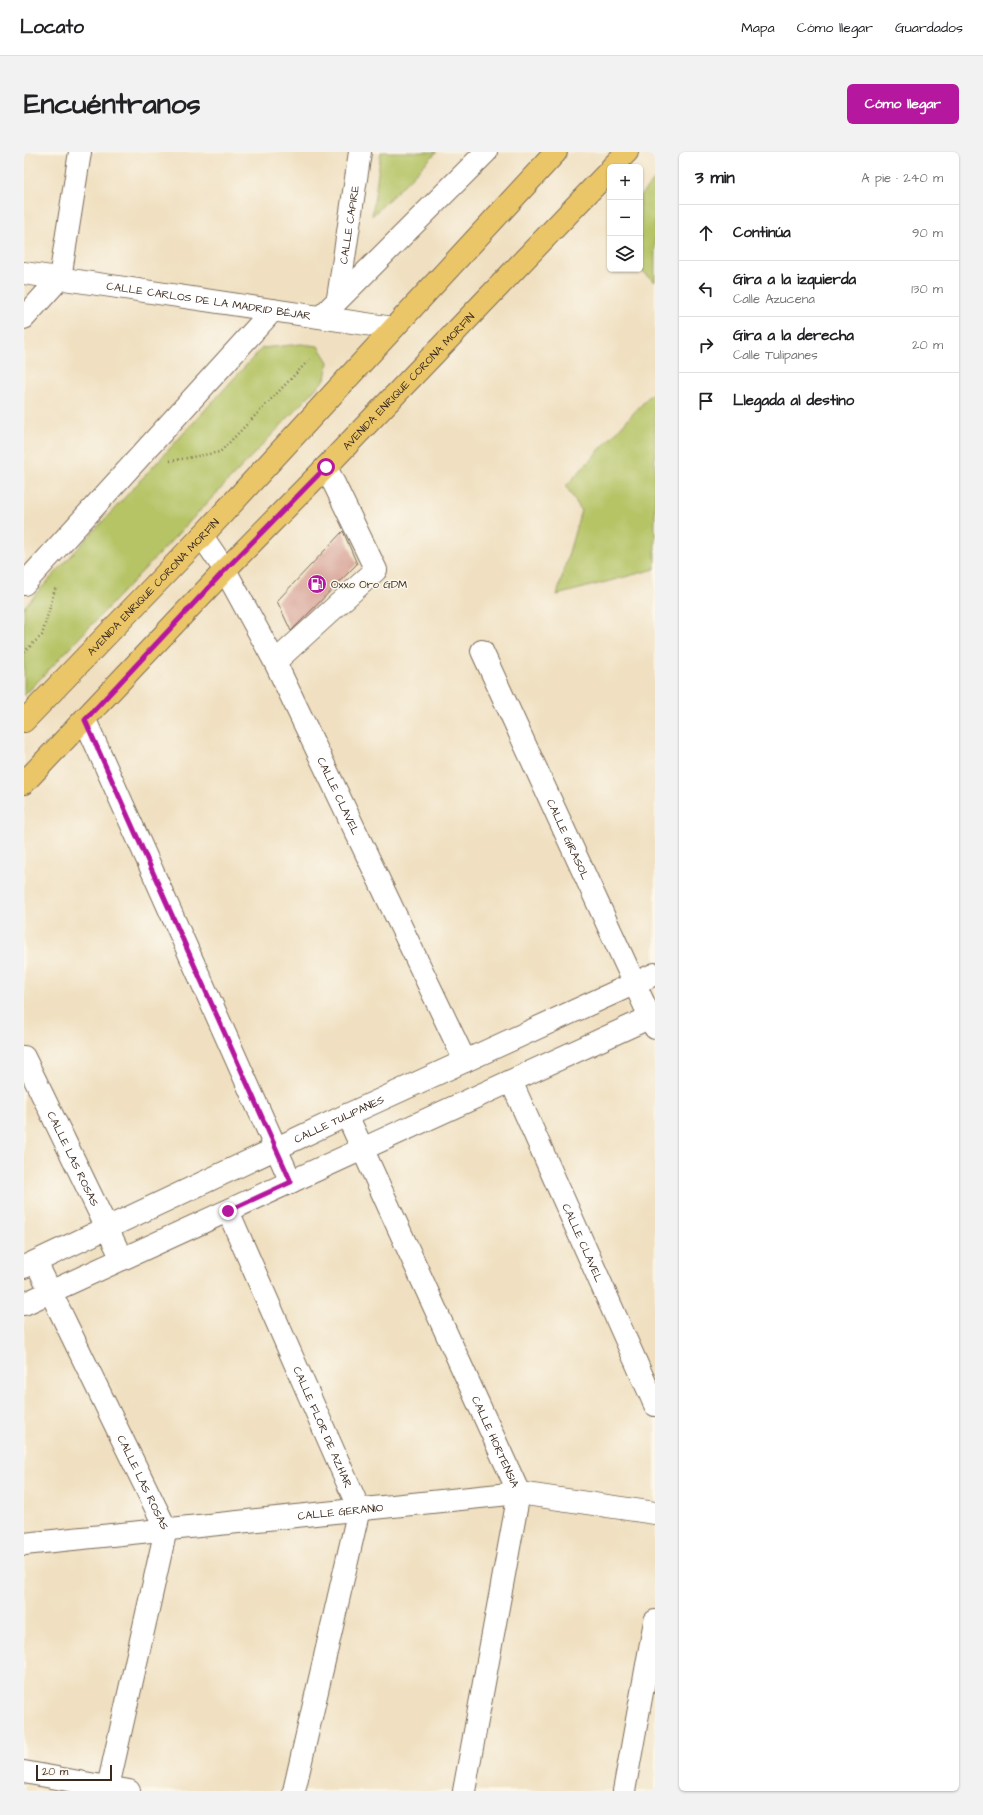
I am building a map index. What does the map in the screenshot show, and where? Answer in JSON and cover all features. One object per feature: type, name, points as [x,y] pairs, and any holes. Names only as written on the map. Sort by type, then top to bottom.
[{"type":"main road","name":"AVENIDA ENRIQUE CORONA MORFÍN","points":[[24,721],[202,536],[556,152]]},
{"type":"main road","points":[[615,164],[627,152]]},
{"type":"main road","name":"AVENIDA ENRIQUE CORONA MORFÍN","points":[[24,783],[225,570],[326,467],[607,173]]},
{"type":"street","points":[[24,318],[60,278],[80,152]]},
{"type":"street","name":"CALLE CAPIRE","points":[[338,298],[360,152]]},
{"type":"street","points":[[321,317],[338,298],[486,152]]},
{"type":"street","name":"CALLE CARLOS DE LA MADRID BÉJAR","points":[[24,273],[393,328]]},
{"type":"street","points":[[24,584],[274,310]]},
{"type":"street","points":[[275,662],[376,570],[326,467]]},
{"type":"street","name":"CALLE CLAVEL","points":[[202,536],[225,570],[275,662],[465,1061]]},
{"type":"street","name":"CALLE GIRASOL","points":[[482,651],[634,984],[653,1020]]},
{"type":"street","points":[[85,720],[291,1182]]},
{"type":"street","name":"CALLE TULIPANES","points":[[30,1265],[347,1115],[655,974]]},
{"type":"street","points":[[24,1304],[511,1081],[653,1020]]},
{"type":"street","name":"CALLE LAS ROSAS","points":[[24,1057],[106,1229],[122,1259]]},
{"type":"street","name":"CALLE CLAVEL","points":[[511,1081],[655,1405]]},
{"type":"street","name":"CALLE HORTENSIA","points":[[347,1115],[519,1492],[464,1791]]},
{"type":"street","name":"CALLE FLOR DE AZHAR","points":[[228,1211],[359,1509]]},
{"type":"street","name":"CALLE LAS ROSAS","points":[[30,1265],[50,1292],[166,1529],[118,1789]]},
{"type":"street","name":"CALLE GERANIO","points":[[24,1544],[519,1492],[655,1513]]},
{"type":"street","points":[[294,1791],[359,1509]]},
{"type":"street","points":[[624,1791],[655,1622]]},
{"type":"street","points":[[24,1772],[118,1789]]},
{"type":"path","points":[[166,466],[171,460],[220,452],[310,359]]},
{"type":"path","points":[[24,652],[42,635],[57,584]]},
{"type":"green space","points":[[381,152],[437,152],[372,216]]},
{"type":"green space","points":[[655,179],[655,282],[643,272],[643,193]]},
{"type":"green space","points":[[301,344],[318,346],[328,362],[325,379],[24,696],[24,607],[262,348]]},
{"type":"green space","points":[[655,390],[655,569],[557,595],[581,510],[566,486]]},
{"type":"building","points":[[343,531],[357,564],[291,631],[277,601]]},
{"type":"place","name":"Oxxo Oro GDM","points":[[317,584]]},
{"type":"route","points":[[228,1211],[291,1182],[85,720],[225,570],[326,467]]}]
